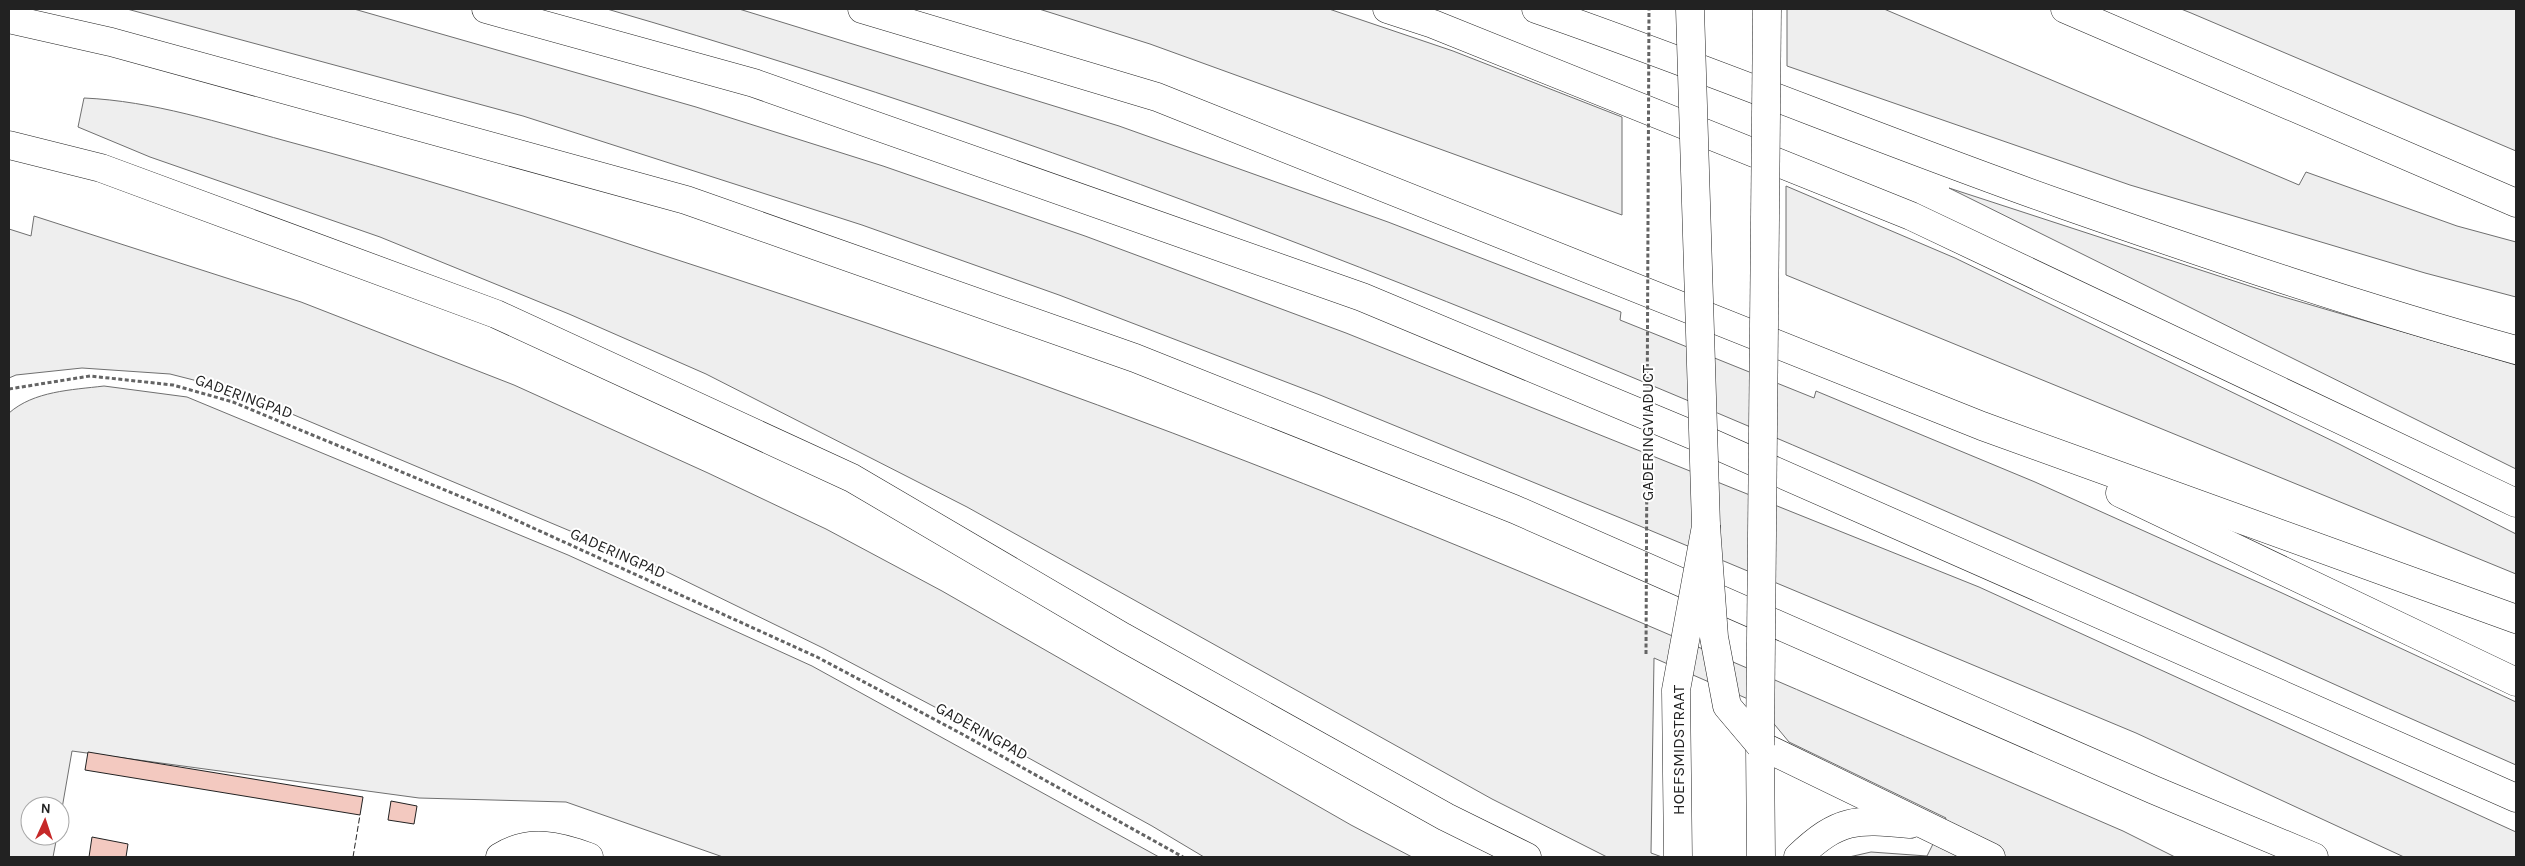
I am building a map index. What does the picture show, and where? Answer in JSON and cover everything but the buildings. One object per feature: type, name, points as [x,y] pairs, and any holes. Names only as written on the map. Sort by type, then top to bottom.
[{"type":"main road","points":[[486,9],[754,83],[1362,297],[1707,441],[2516,798]]},
{"type":"main road","points":[[862,9],[1156,97],[1982,426],[2516,619]]},
{"type":"main road","points":[[1387,9],[1433,24],[1911,216],[2516,502]]},
{"type":"main road","points":[[1536,9],[1614,36],[2063,205],[2409,320],[2516,350]]},
{"type":"main road","points":[[1690,9],[1706,526],[1714,637],[1727,706],[1760,745],[1991,857]]},
{"type":"main road","points":[[1761,857],[1760,745],[1767,9]]},
{"type":"main road","points":[[2065,9],[2516,204]]},
{"type":"main road","points":[[9,19],[121,44],[686,200],[1126,355],[1514,509],[2154,790],[2314,857]]},
{"type":"main road","points":[[9,145],[101,168],[496,314],[852,478],[1132,642],[1446,817],[1527,857]]},
{"type":"main road","points":[[1982,426],[2516,682]]},
{"type":"main road","name":"HOEFSMIDSTRAAT","points":[[1678,857],[1676,690],[1706,526]]},
{"type":"main road","points":[[2154,790],[2269,857]]},
{"type":"main road","points":[[1798,857],[1818,838],[1842,824],[1866,820],[1929,826]]},
{"type":"main road","points":[[500,857],[512,849],[532,845],[557,846],[589,857]]},
{"type":"path","name":"GADERINGVIADUCT","points":[[1646,658],[1649,9]]},
{"type":"path","name":"GADERINGPAD","points":[[9,389],[90,376],[173,385],[233,402],[498,512],[817,657],[1183,857]]},
{"type":"shaded area","points":[[127,9],[354,9],[696,107],[883,166],[1085,236],[1346,333],[1979,587],[2516,832],[2516,857],[2404,857],[2136,733],[1623,519],[1320,395],[1059,295],[862,225],[523,116]]},
{"type":"shaded area","points":[[607,9],[739,9],[1119,126],[1388,222],[1621,312],[1620,320],[1814,398],[1816,391],[2035,482],[2282,593],[2516,702],[2516,765],[2071,566],[1835,463],[1490,319],[1316,250],[1140,184],[964,122],[786,63]]},
{"type":"shaded area","points":[[1039,9],[1329,9],[1453,51],[1622,117],[1622,215],[1150,44]]},
{"type":"shaded area","points":[[1787,9],[1884,9],[2299,185],[2306,172],[2457,226],[2516,242],[2516,297],[2425,273],[2130,185],[1787,66]]},
{"type":"shaded area","points":[[2181,9],[2516,9],[2516,151],[2191,13]]},
{"type":"shaded area","points":[[84,98],[135,103],[211,120],[420,179],[553,219],[870,324],[1022,377],[1248,462],[1468,550],[1687,642],[2123,831],[2175,857],[1849,857],[1871,852],[1927,856],[1946,818],[1789,742],[1770,719],[1764,706],[1654,658],[1651,853],[1662,857],[1607,857],[1492,799],[967,507],[706,374],[569,314],[380,237],[150,157],[78,127]]},
{"type":"shaded area","points":[[1786,186],[1955,258],[2339,444],[2516,534],[2516,574],[1786,275]]},
{"type":"shaded area","points":[[1949,188],[2277,295],[2516,365],[2516,469]]},
{"type":"shaded area","points":[[34,216],[301,302],[514,385],[708,473],[826,529],[942,591],[1351,825],[1412,857],[1204,857],[1152,826],[967,724],[823,648],[663,570],[237,391],[170,374],[82,368],[16,375],[9,378],[9,229],[31,236]]},
{"type":"shaded area","points":[[104,386],[187,397],[568,555],[812,666],[1159,857],[723,857],[566,802],[419,798],[72,751],[64,796],[20,796],[20,846],[55,846],[53,857],[9,857],[9,413],[30,400],[66,390]]},
{"type":"fence","points":[[353,857],[360,815]]}]
